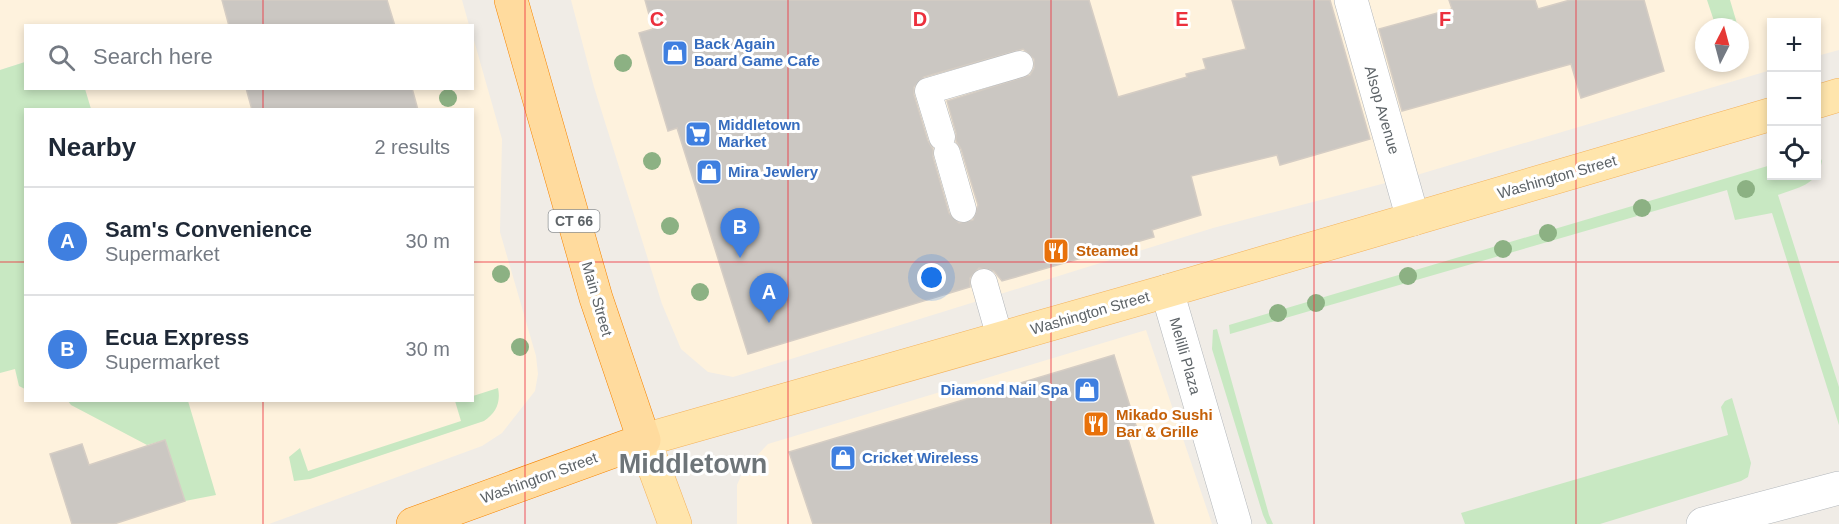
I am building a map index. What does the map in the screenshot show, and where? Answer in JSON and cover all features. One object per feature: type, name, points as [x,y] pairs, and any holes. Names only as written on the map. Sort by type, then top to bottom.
[{"type":"highway","name":"Main Street","points":[[511,0],[596,298],[644,440]]},
{"type":"highway","name":"Washington Street","points":[[413,524],[644,440]]},
{"type":"main road","points":[[1821,100],[1839,95]]},
{"type":"main road","name":"Washington Street","points":[[644,440],[1167,291],[1767,115]]},
{"type":"main road","name":"Main Street","points":[[644,440],[675,524]]},
{"type":"street","name":"Alsop Avenue","points":[[1351,0],[1413,219]]},
{"type":"street","name":"Melilli Plaza","points":[[1167,291],[1235,524]]},
{"type":"street","points":[[1703,524],[1839,488]]},
{"type":"lane","points":[[963,208],[928,91],[1020,64]]},
{"type":"lane","points":[[984,282],[1000,338]]},
{"type":"shaded area","points":[[0,0],[462,0],[469,24],[24,24],[24,62],[0,70]]},
{"type":"shaded area","points":[[571,0],[1839,0],[1839,50],[1821,55],[1821,18],[1767,18],[1767,71],[1420,174],[1213,228],[733,377],[708,372],[681,349],[662,304],[594,87]]},
{"type":"shaded area","points":[[474,41],[502,139],[500,232],[536,356],[538,374],[535,391],[502,433],[482,446],[269,524],[0,524],[0,197],[24,189],[24,402],[474,402],[474,108],[91,108],[85,90],[474,90]]},
{"type":"shaded area","points":[[1146,330],[1212,524],[737,524],[737,485],[744,469],[768,444]]},
{"type":"green space","points":[[1707,0],[1730,0],[1735,18],[1713,18]]},
{"type":"green space","points":[[24,62],[24,90],[85,90],[91,108],[24,108],[24,388],[19,386],[15,369],[0,373],[0,70]]},
{"type":"green space","points":[[1767,166],[1767,180],[1811,180],[1778,195],[1839,387],[1839,425],[1772,213],[1735,220],[1727,190],[1230,334],[1229,325]]},
{"type":"green space","points":[[1217,329],[1273,524],[1267,524],[1263,515],[1212,349],[1213,330]]},
{"type":"green space","points":[[498,388],[497,407],[484,421],[310,479],[294,481],[289,457],[300,448],[308,471],[461,421],[455,402],[474,402],[474,396]]},
{"type":"green space","points":[[1732,398],[1751,463],[1748,477],[1741,481],[1600,524],[1465,524],[1461,513],[1728,435],[1721,407],[1725,401]]},
{"type":"green space","points":[[69,402],[188,402],[216,495],[185,501],[165,440],[147,445]]},
{"type":"building","points":[[222,0],[387,0],[394,24],[228,24]]},
{"type":"building","points":[[645,0],[1089,0],[1118,97],[1187,77],[1186,74],[1206,69],[1203,59],[1246,49],[1232,0],[1330,0],[1370,139],[1280,165],[1277,155],[1191,176],[1201,215],[1152,230],[1154,237],[1002,281],[994,271],[979,268],[970,278],[970,287],[748,354],[677,128],[668,131],[639,33],[653,29]],"holes":[[[1023,49],[1034,59],[1034,68],[1030,75],[947,101],[956,141],[961,149],[978,205],[973,220],[959,223],[949,213],[933,157],[933,149],[928,141],[914,95],[914,87],[924,77]]]},
{"type":"building","points":[[1449,0],[1535,0],[1538,9],[1570,0],[1644,0],[1664,71],[1581,98],[1571,64],[1402,111],[1379,29],[1452,9]]},
{"type":"building","points":[[247,90],[413,90],[417,108],[251,108]]},
{"type":"building","points":[[1114,355],[1139,435],[1128,439],[1154,524],[813,524],[789,452]]},
{"type":"building","points":[[165,440],[185,501],[114,524],[72,524],[50,454],[82,444],[89,465]]},
{"type":"place","name":"Back Again Board Game Cafe","points":[[675,53]]},
{"type":"place","name":"Middletown Market","points":[[698,134]]},
{"type":"place","name":"Mira Jewlery","points":[[709,172]]},
{"type":"place","name":"Steamed","points":[[1056,251]]},
{"type":"place","name":"Ecua Express","points":[[740,258]]},
{"type":"place","name":"Sam's Convenience","points":[[769,323]]},
{"type":"place","name":"Diamond Nail Spa","points":[[1087,390]]},
{"type":"place","name":"Mikado Sushi Bar & Grille","points":[[1096,424]]},
{"type":"place","name":"Cricket Wireless","points":[[843,458]]},
{"type":"district","name":"Middletown","points":[[693,464]]}]
